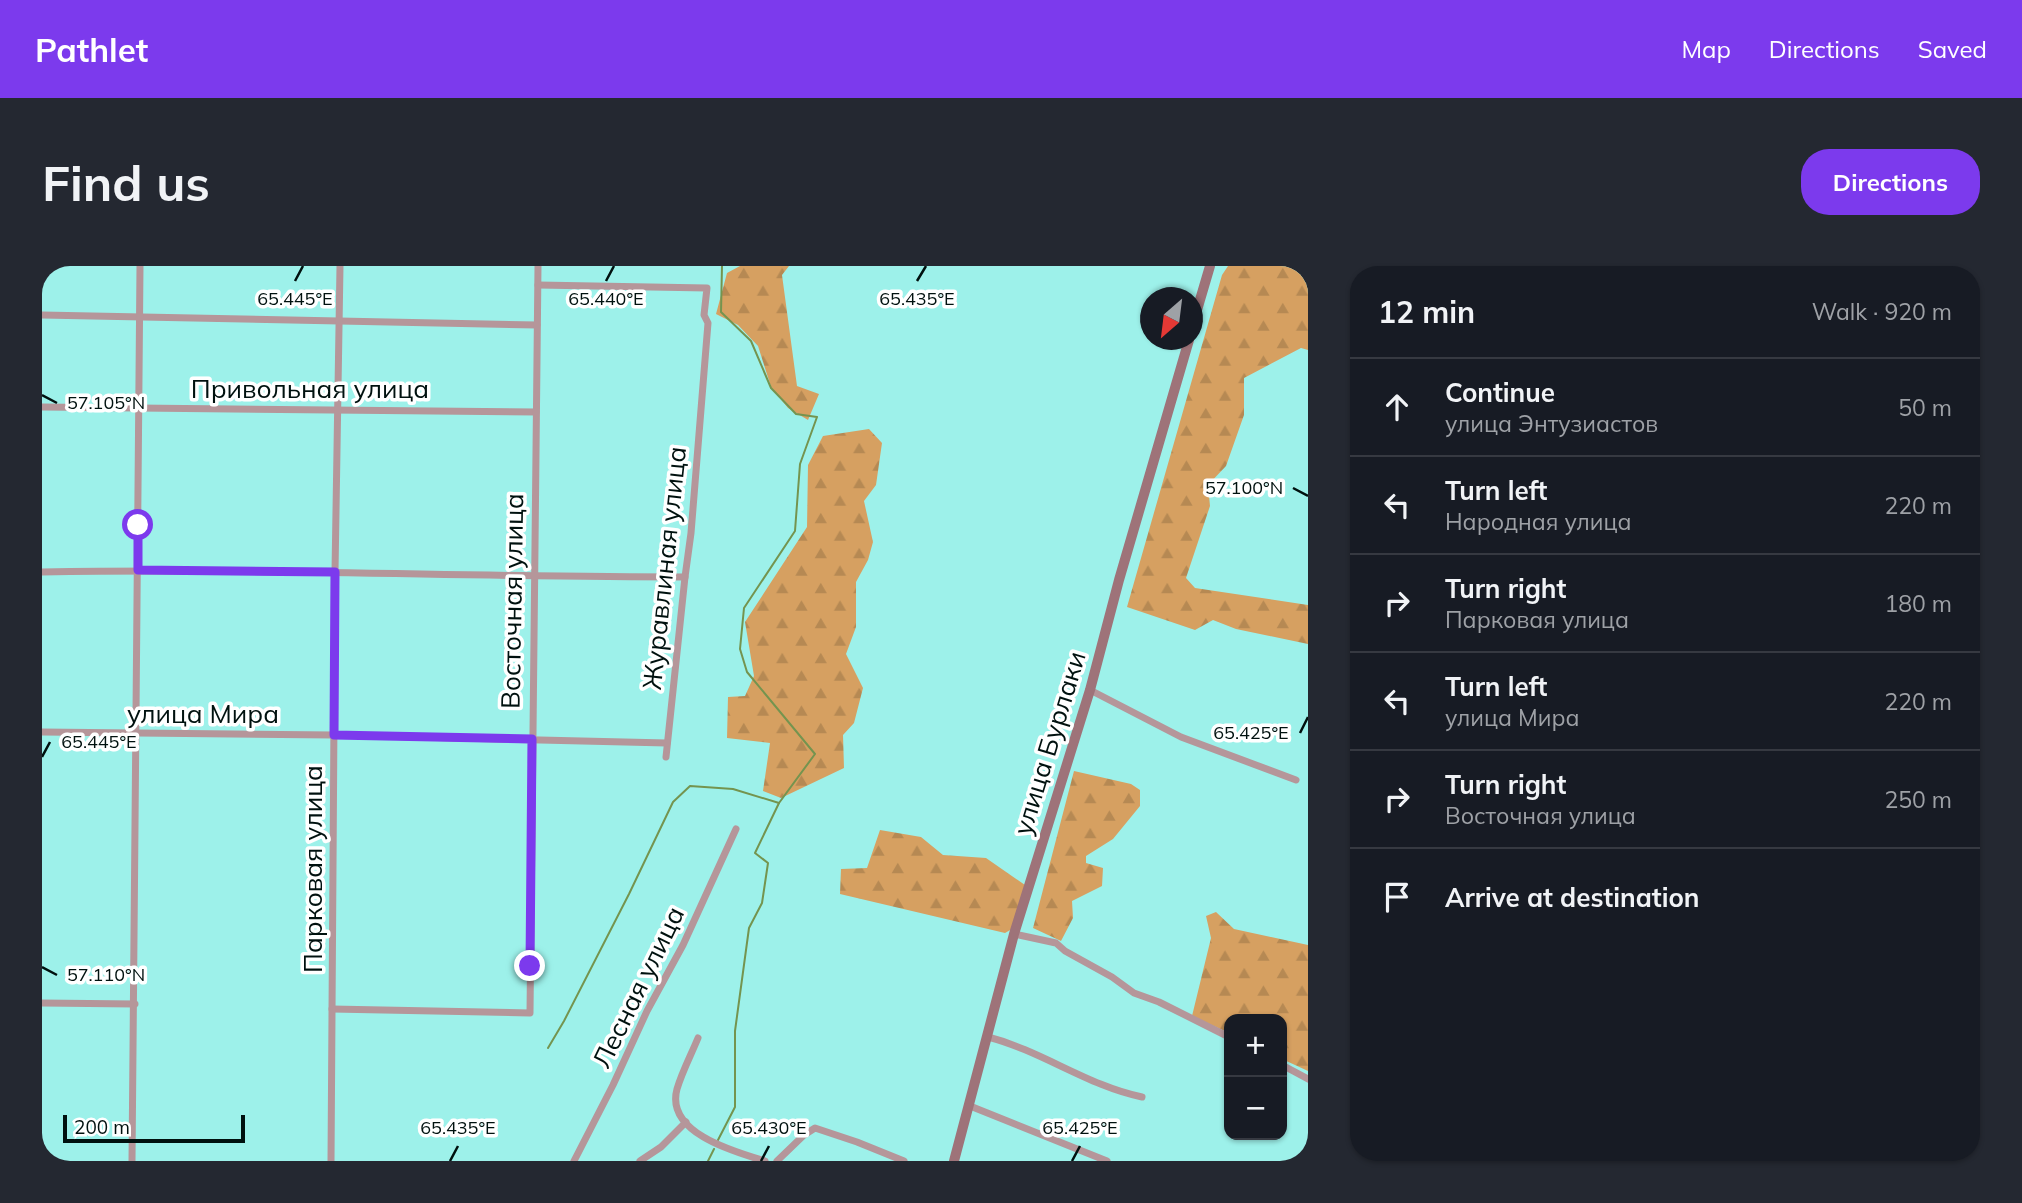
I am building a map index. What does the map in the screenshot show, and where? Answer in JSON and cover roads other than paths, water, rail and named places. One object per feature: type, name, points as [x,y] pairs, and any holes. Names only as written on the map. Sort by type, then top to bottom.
[{"type":"street","points":[[132,1161],[140,266]]},
{"type":"street","name":"Парковая улица","points":[[331,1161],[340,266]]},
{"type":"street","name":"Восточная улица","points":[[332,1009],[530,1013],[538,266]]},
{"type":"street","points":[[1203,290],[1210,266]]},
{"type":"street","name":"Журавлиная улица","points":[[538,285],[707,288],[704,315],[708,323],[691,533],[666,757]]},
{"type":"street","points":[[42,315],[537,325]]},
{"type":"street","name":"улица Бурлаки","points":[[954,1161],[1014,934],[1090,690],[1186,350]]},
{"type":"street","name":"Привольная улица","points":[[42,407],[536,412]]},
{"type":"street","points":[[42,572],[138,570],[534,577],[685,576]]},
{"type":"street","points":[[1090,690],[1181,737],[1296,780]]},
{"type":"street","name":"улица Мира","points":[[42,732],[334,735],[667,743]]},
{"type":"street","name":"Лесная улица","points":[[574,1161],[683,945],[736,829]]},
{"type":"street","points":[[1014,934],[1056,943],[1134,993],[1159,1002],[1224,1034]]},
{"type":"street","points":[[42,1003],[135,1004]]},
{"type":"street","points":[[988,1037],[1045,1058],[1119,1092],[1142,1097]]},
{"type":"street","points":[[698,1038],[676,1091],[678,1109],[686,1122],[719,1147],[765,1161]]},
{"type":"street","points":[[1287,1068],[1308,1079]]},
{"type":"street","points":[[970,1106],[1107,1161]]},
{"type":"street","points":[[640,1161],[661,1147],[686,1122]]},
{"type":"street","points":[[778,1161],[815,1128],[904,1161]]},
{"type":"waterway","points":[[718,1140],[735,1107],[735,1031],[749,928],[762,903],[768,863],[755,853],[779,803],[815,754],[747,672],[740,649],[744,608],[795,531],[800,464],[817,417],[796,414],[771,388],[751,341],[721,312],[722,266]]},
{"type":"waterway","points":[[548,1048],[629,894],[673,802],[690,786],[733,789],[779,803]]},
{"type":"waterway","points":[[708,1161],[714,1149]]}]
